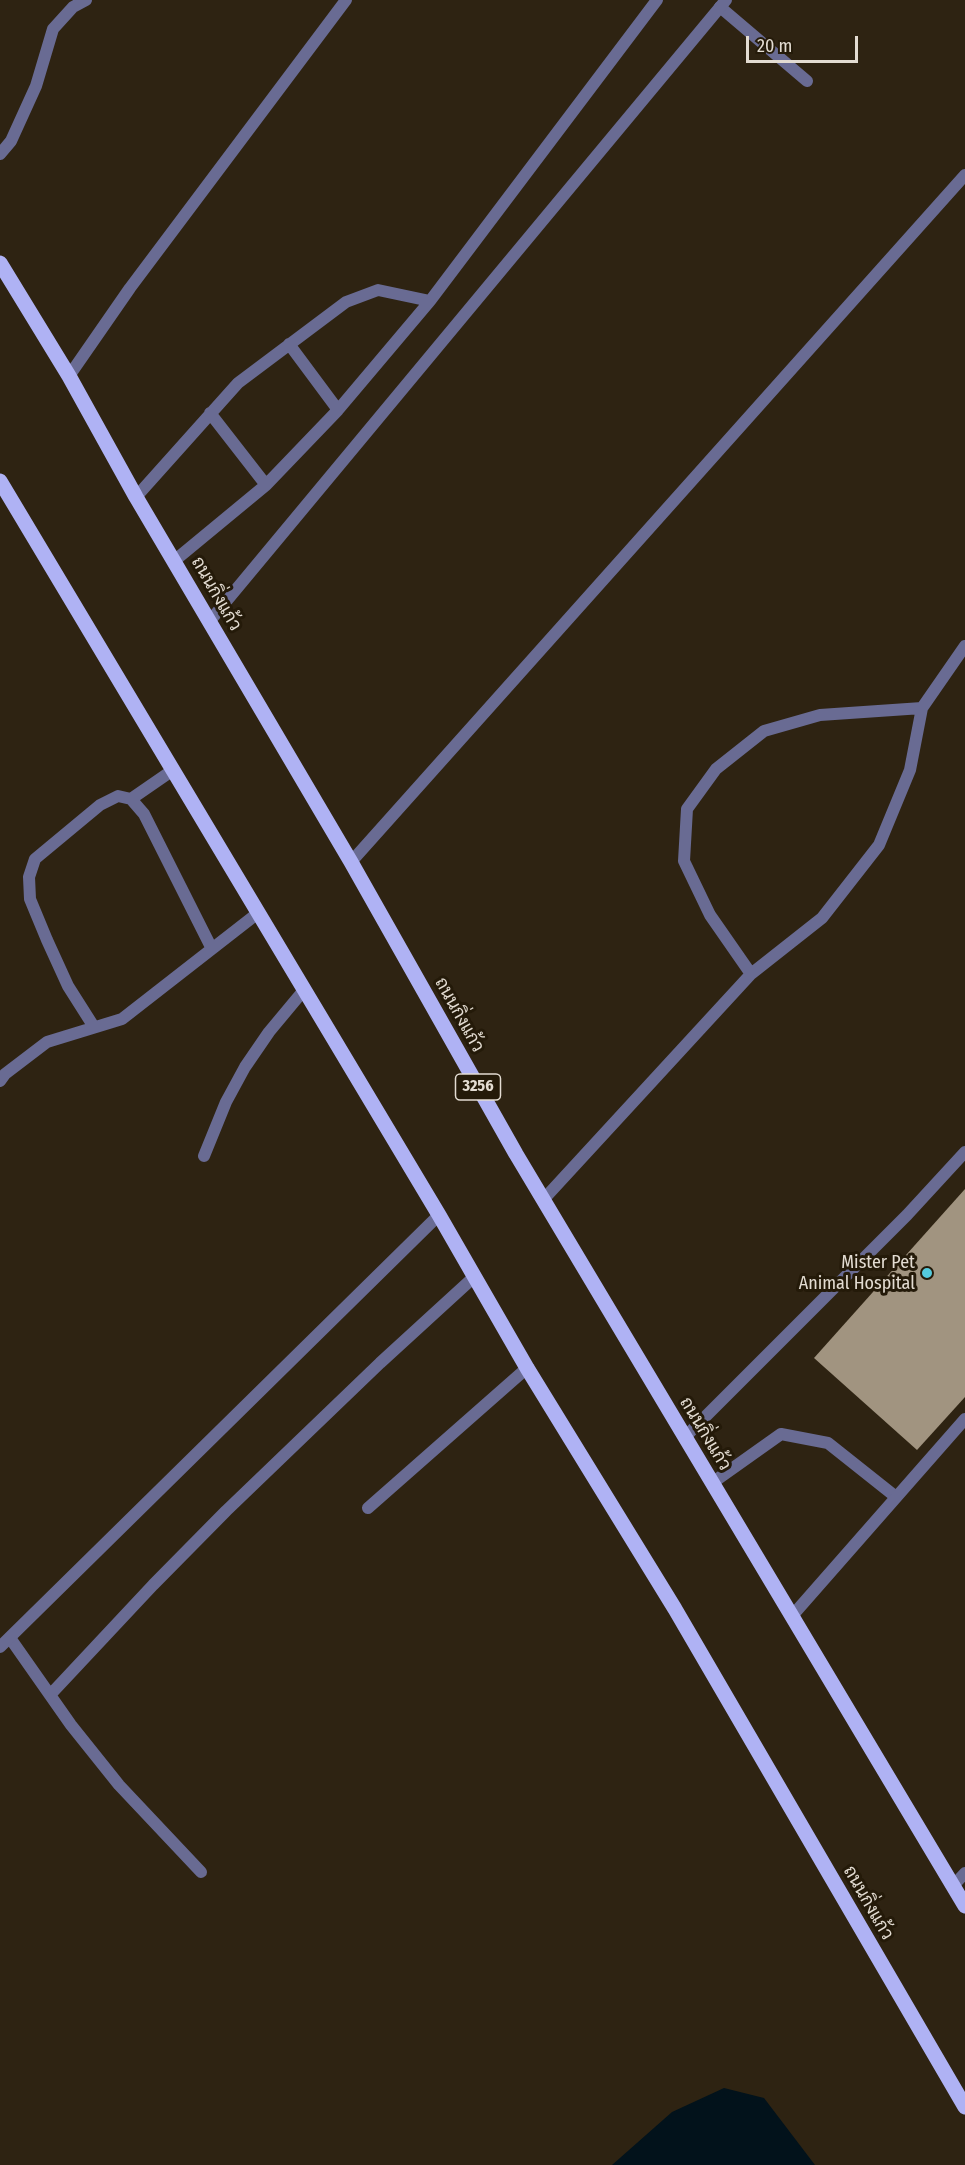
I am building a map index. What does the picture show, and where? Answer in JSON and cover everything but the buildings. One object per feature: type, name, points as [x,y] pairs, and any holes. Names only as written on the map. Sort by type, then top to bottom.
[{"type":"main road","name":"ถนนกิ่งแก้ว","points":[[0,263],[69,376],[136,497],[351,862],[543,1200],[965,1906]]},
{"type":"main road","name":"ถนนกิ่งแก้ว","points":[[0,482],[439,1215],[527,1368],[675,1609],[965,2108]]},
{"type":"street","points":[[0,154],[11,141],[36,86],[53,29],[72,7],[86,0]]},
{"type":"street","points":[[69,376],[130,288],[346,0]]},
{"type":"street","points":[[174,561],[266,485],[338,410],[430,301],[657,0]]},
{"type":"street","points":[[210,622],[723,3],[807,81]]},
{"type":"street","points":[[351,862],[965,175]]},
{"type":"street","points":[[136,497],[238,383],[346,302],[378,290],[430,301]]},
{"type":"street","points":[[289,344],[338,410]]},
{"type":"street","points":[[210,413],[266,485]]},
{"type":"street","points":[[543,1200],[751,974],[822,918],[879,845],[910,770],[922,708],[965,646]]},
{"type":"street","points":[[751,974],[710,915],[684,861],[687,809],[716,769],[764,731],[820,715],[922,708]]},
{"type":"street","points":[[131,799],[173,770]]},
{"type":"street","points":[[94,1027],[68,986],[46,940],[30,899],[29,878],[35,859],[100,805],[118,796],[131,799],[144,814],[212,948]]},
{"type":"street","points":[[0,1081],[5,1074],[47,1042],[122,1019],[258,914]]},
{"type":"street","points":[[204,1156],[226,1102],[245,1067],[269,1032],[304,990]]},
{"type":"street","points":[[685,1437],[907,1215],[965,1152]]},
{"type":"street","points":[[0,1647],[439,1215]]},
{"type":"street","points":[[50,1695],[226,1511],[380,1362],[474,1276]]},
{"type":"street","points":[[368,1508],[527,1368]]},
{"type":"street","points":[[792,1616],[965,1419]]},
{"type":"street","points":[[712,1483],[781,1434],[828,1443],[896,1497]]},
{"type":"street","points":[[10,1638],[71,1725],[119,1785],[201,1872]]},
{"type":"street","points":[[953,1886],[965,1873]]},
{"type":"water","points":[[724,2088],[764,2098],[815,2165],[612,2165],[672,2112]]},
{"type":"place","name":"Mister Pet Animal Hospital","points":[[927,1273]]}]
